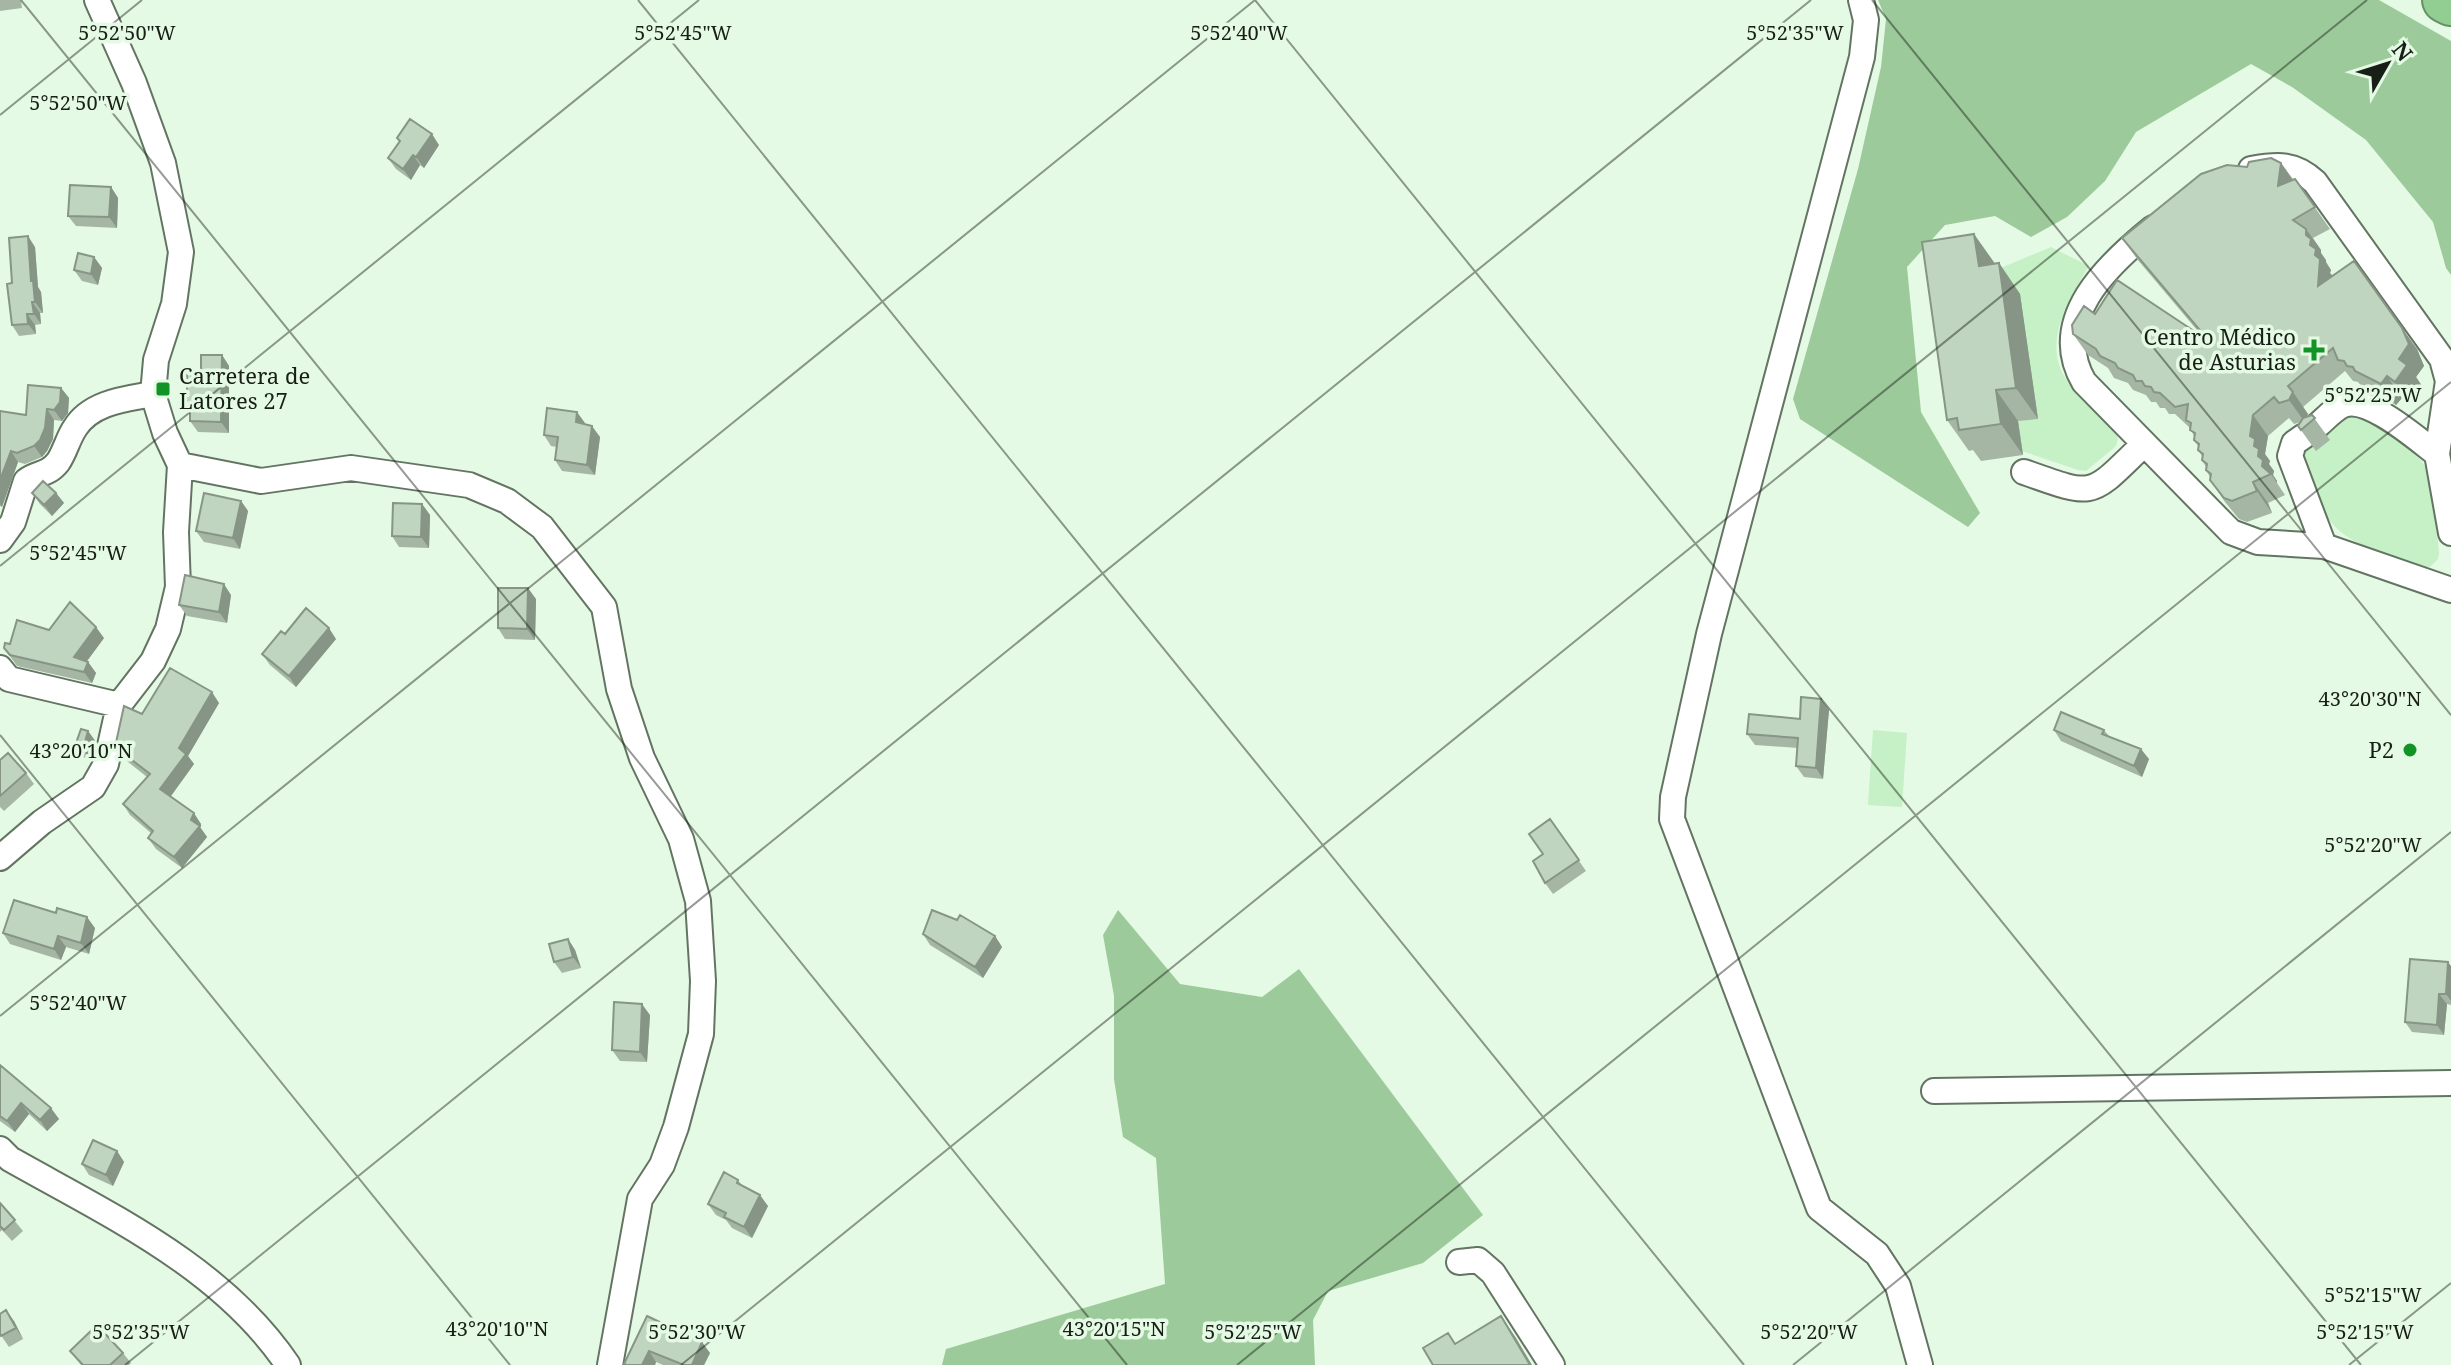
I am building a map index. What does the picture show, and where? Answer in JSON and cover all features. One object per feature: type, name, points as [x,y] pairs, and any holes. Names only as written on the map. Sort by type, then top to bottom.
[{"type":"highway","points":[[2445,0],[2451,3]]},
{"type":"street","points":[[0,858],[42,822],[93,787],[106,764],[119,705],[153,661],[168,629],[178,587],[176,532],[180,465],[165,433],[153,394],[156,360],[174,304],[181,252],[163,163],[134,83],[97,0]]},
{"type":"street","points":[[1861,0],[1866,20],[1862,57],[1709,634],[1673,797],[1672,819],[1819,1208],[1877,1254],[1898,1286],[1920,1365]]},
{"type":"street","points":[[2224,177],[2260,167],[2288,164],[2303,170],[2315,182],[2442,359],[2448,381],[2437,454],[2451,533]]},
{"type":"street","points":[[2172,212],[2123,251],[2100,276],[2081,309],[2072,338],[2073,363],[2084,382],[2231,532],[2258,542],[2324,546],[2451,590]]},
{"type":"street","points":[[0,540],[13,522],[26,481],[32,476],[44,474],[58,462],[76,426],[83,419],[108,402],[153,394]]},
{"type":"street","points":[[2324,546],[2290,456],[2294,443],[2343,405],[2360,403],[2401,426],[2437,454]]},
{"type":"street","points":[[2024,472],[2076,490],[2094,489],[2144,444]]},
{"type":"street","points":[[180,465],[261,481],[351,468],[469,485],[507,501],[542,527],[604,607],[619,689],[642,758],[681,839],[698,901],[703,981],[701,1034],[676,1127],[662,1165],[640,1199],[610,1365]]},
{"type":"street","points":[[0,668],[9,679],[119,705]]},
{"type":"street","points":[[1934,1091],[2451,1083]]},
{"type":"street","points":[[0,1149],[10,1159],[156,1241],[231,1299],[277,1348],[288,1365]]},
{"type":"street","points":[[1459,1262],[1478,1260],[1493,1273],[1552,1365]]},
{"type":"green space","points":[[1878,0],[2379,0],[2451,41],[2451,275],[2446,268],[2433,222],[2366,140],[2292,87],[2251,64],[2136,132],[2105,181],[2067,217],[2031,237],[1995,216],[1945,225],[1907,267],[1921,412],[1980,513],[1968,527],[1800,419],[1793,399],[1858,169],[1881,67],[1886,19]]},
{"type":"green space","points":[[2051,247],[2089,266],[2060,322],[2057,353],[2060,368],[2073,389],[2116,432],[2118,439],[2116,446],[2086,471],[2022,451],[1996,270]]},
{"type":"green space","points":[[2346,415],[2384,427],[2408,445],[2425,466],[2431,478],[2439,553],[2438,559],[2430,567],[2408,563],[2366,547],[2338,529],[2321,507],[2302,455],[2305,448]]},
{"type":"green space","points":[[1873,730],[1907,733],[1902,807],[1868,805]]},
{"type":"green space","points":[[1118,910],[1180,984],[1262,997],[1299,969],[1483,1215],[1423,1263],[1328,1291],[1313,1320],[1315,1365],[942,1365],[946,1349],[1165,1284],[1156,1158],[1123,1137],[1114,1079],[1114,996],[1103,935]]},
{"type":"building","points":[[410,119],[432,134],[403,169],[388,158]]},
{"type":"building","name":"Centro Médico de Asturias","points":[[2271,158],[2281,163],[2278,186],[2295,179],[2315,207],[2293,220],[2306,229],[2306,235],[2311,239],[2310,245],[2316,249],[2315,255],[2320,259],[2318,286],[2354,261],[2402,328],[2409,344],[2399,359],[2407,365],[2395,382],[2387,376],[2381,384],[2338,360],[2333,348],[2288,386],[2293,392],[2289,400],[2279,403],[2274,397],[2253,415],[2250,436],[2255,439],[2254,446],[2259,449],[2262,466],[2271,474],[2253,482],[2257,491],[2232,501],[2224,498],[2210,480],[2207,464],[2202,460],[2203,454],[2198,450],[2199,444],[2194,440],[2195,433],[2190,430],[2191,423],[2186,420],[2188,404],[2175,407],[2142,381],[2136,381],[2133,375],[2100,356],[2096,349],[2073,334],[2072,325],[2084,306],[2095,314],[2117,280],[2209,341],[2122,238],[2201,174],[2227,165],[2247,167],[2249,162]]},
{"type":"building","points":[[70,185],[111,187],[109,217],[68,216]]},
{"type":"building","points":[[1974,234],[1979,266],[1999,263],[2016,388],[1996,390],[2001,424],[1959,430],[1957,418],[1947,420],[1922,242]]},
{"type":"building","points":[[28,236],[34,314],[27,314],[28,324],[12,325],[7,284],[12,283],[9,238]]},
{"type":"building","points":[[78,253],[94,257],[91,274],[74,270]]},
{"type":"building","points":[[201,355],[222,355],[221,422],[190,421],[187,374],[201,374]]},
{"type":"building","points":[[28,385],[61,388],[60,402],[54,410],[47,409],[45,428],[34,446],[17,453],[11,451],[0,480],[0,411],[26,415]]},
{"type":"building","points":[[547,408],[577,412],[576,422],[592,426],[587,465],[555,460],[558,437],[544,435]]},
{"type":"building","points":[[2312,415],[2315,418],[2301,430],[2298,426],[2303,418]]},
{"type":"building","points":[[43,481],[56,493],[44,505],[32,493]]},
{"type":"building","points":[[204,493],[241,501],[233,538],[196,531]]},
{"type":"building","points":[[393,503],[422,504],[421,537],[392,536]]},
{"type":"building","points":[[185,575],[224,584],[219,612],[179,605]]},
{"type":"building","points":[[498,588],[528,588],[527,629],[498,628]]},
{"type":"building","points":[[70,602],[96,627],[74,657],[88,662],[84,672],[10,655],[4,648],[5,643],[10,644],[17,620],[49,630]]},
{"type":"building","points":[[306,608],[329,628],[289,676],[262,654],[281,631],[285,634]]},
{"type":"building","points":[[170,668],[212,692],[179,748],[186,754],[160,789],[194,813],[191,820],[200,826],[174,857],[148,838],[153,831],[123,804],[150,774],[115,747],[124,706],[142,714]]},
{"type":"building","points":[[1801,697],[1821,699],[1816,768],[1796,766],[1798,738],[1747,734],[1749,714],[1800,719]]},
{"type":"building","points":[[2061,712],[2104,730],[2102,734],[2141,749],[2134,766],[2054,730]]},
{"type":"building","points":[[81,729],[88,731],[83,749],[75,746]]},
{"type":"building","points":[[8,753],[26,773],[0,796],[0,760]]},
{"type":"building","points":[[1550,819],[1579,860],[1545,883],[1533,861],[1543,854],[1529,834]]},
{"type":"building","points":[[14,900],[56,913],[57,908],[87,917],[81,943],[58,936],[54,949],[3,933]]},
{"type":"building","points":[[932,910],[957,920],[960,915],[995,936],[975,967],[923,934]]},
{"type":"building","points":[[568,939],[573,957],[554,962],[549,944]]},
{"type":"building","points":[[2410,959],[2448,962],[2446,994],[2439,994],[2437,1025],[2405,1022]]},
{"type":"building","points":[[614,1002],[642,1004],[640,1052],[612,1050]]},
{"type":"building","points":[[0,1065],[51,1108],[40,1120],[21,1103],[7,1121],[0,1116]]},
{"type":"building","points":[[93,1140],[117,1151],[106,1175],[82,1164]]},
{"type":"building","points":[[724,1172],[760,1195],[744,1227],[708,1204]]},
{"type":"building","points":[[0,1203],[15,1220],[4,1230],[0,1226]]},
{"type":"building","points":[[6,1310],[16,1328],[1,1336],[0,1314]]},
{"type":"building","points":[[647,1316],[702,1342],[692,1365],[684,1365],[649,1351],[642,1365],[624,1364]]},
{"type":"building","points":[[1501,1316],[1530,1365],[1433,1365],[1423,1348],[1448,1333],[1455,1344]]},
{"type":"building","points":[[97,1325],[123,1353],[110,1365],[83,1365],[70,1351]]},
{"type":"place","name":"Centro Médico de Asturias","points":[[2314,350]]},
{"type":"place","name":"Carretera de Latores 27","points":[[163,389]]},
{"type":"place","name":"P2","points":[[2410,750]]}]
